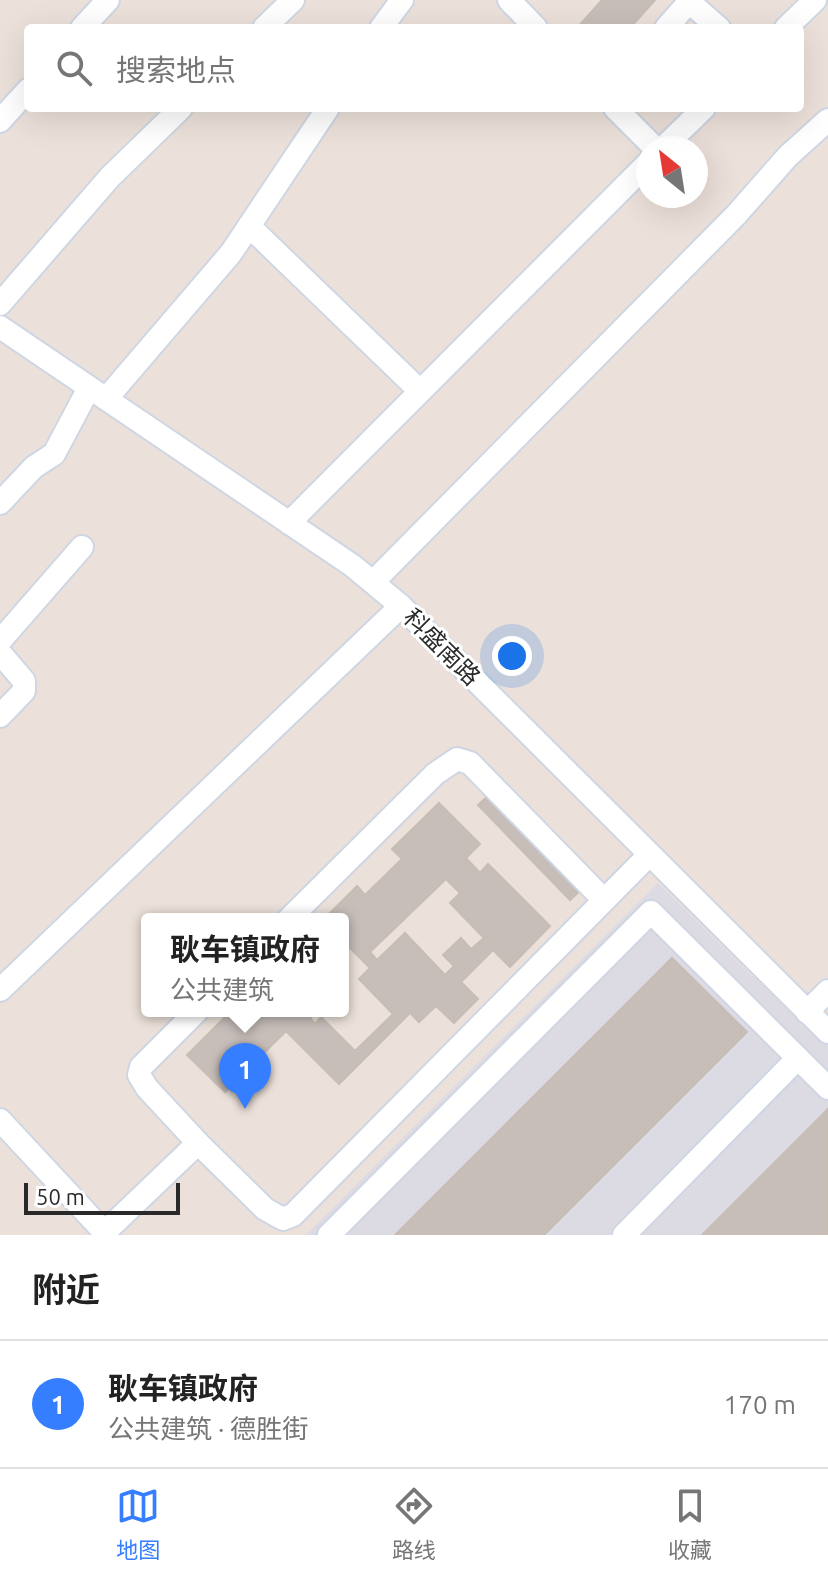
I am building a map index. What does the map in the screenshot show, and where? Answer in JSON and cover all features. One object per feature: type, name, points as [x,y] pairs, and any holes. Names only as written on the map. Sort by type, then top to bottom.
[{"type":"street","points":[[86,24],[108,0]]},
{"type":"street","points":[[268,24],[293,0]]},
{"type":"street","points":[[384,24],[402,0]]},
{"type":"street","points":[[509,0],[532,24]]},
{"type":"street","points":[[790,24],[815,0]]},
{"type":"street","points":[[669,24],[688,1],[714,24]]},
{"type":"street","points":[[0,121],[24,94]]},
{"type":"street","points":[[0,304],[110,177],[177,112]]},
{"type":"street","points":[[0,503],[34,467],[54,454],[98,394],[231,253],[325,112]]},
{"type":"street","points":[[619,112],[643,136]]},
{"type":"street","points":[[675,136],[700,112]]},
{"type":"street","points":[[373,582],[736,215],[788,156],[828,120]]},
{"type":"street","points":[[289,523],[636,175]]},
{"type":"street","points":[[249,226],[420,391]]},
{"type":"street","name":"科盛南路","points":[[0,327],[373,582],[401,606],[828,1032]]},
{"type":"street","points":[[0,641],[82,547]]},
{"type":"street","points":[[0,990],[401,606]]},
{"type":"street","points":[[0,653],[24,681],[24,691],[0,716]]},
{"type":"street","points":[[295,913],[435,774],[457,759],[470,763],[604,900]]},
{"type":"street","points":[[191,1017],[141,1067],[139,1075],[147,1088],[198,1143],[272,1215],[283,1219],[293,1215],[649,855]]},
{"type":"street","points":[[329,1235],[651,912],[828,1088]]},
{"type":"street","points":[[807,1012],[828,991]]},
{"type":"street","points":[[624,1235],[798,1058]]},
{"type":"street","points":[[0,1120],[106,1234],[198,1143]]},
{"type":"shaded area","points":[[658,883],[809,1031],[828,1013],[828,1235],[306,1235]]},
{"type":"building","points":[[602,0],[655,0],[634,24],[581,24]]},
{"type":"building","points":[[491,793],[583,888],[570,900],[478,805]]},
{"type":"building","points":[[439,803],[480,844],[466,858],[480,873],[488,864],[550,926],[510,967],[493,950],[461,982],[478,999],[454,1023],[436,1006],[419,1022],[410,1013],[339,1084],[286,1031],[225,1092],[187,1055],[225,1017],[311,1017],[315,1024],[321,1017],[355,1051],[393,1014],[359,979],[370,968],[349,947],[349,913],[330,913],[357,886],[365,895],[402,859],[392,849]],"holes":[[[446,879],[460,893],[450,903],[484,938],[471,949],[461,938],[443,955],[454,966],[445,975],[405,933],[377,960],[370,952]]]},
{"type":"building","points":[[672,958],[747,1032],[544,1235],[395,1235]]},
{"type":"building","points":[[828,1109],[828,1235],[702,1235]]},
{"type":"place","name":"耿车镇政府","points":[[245,1109]]}]
